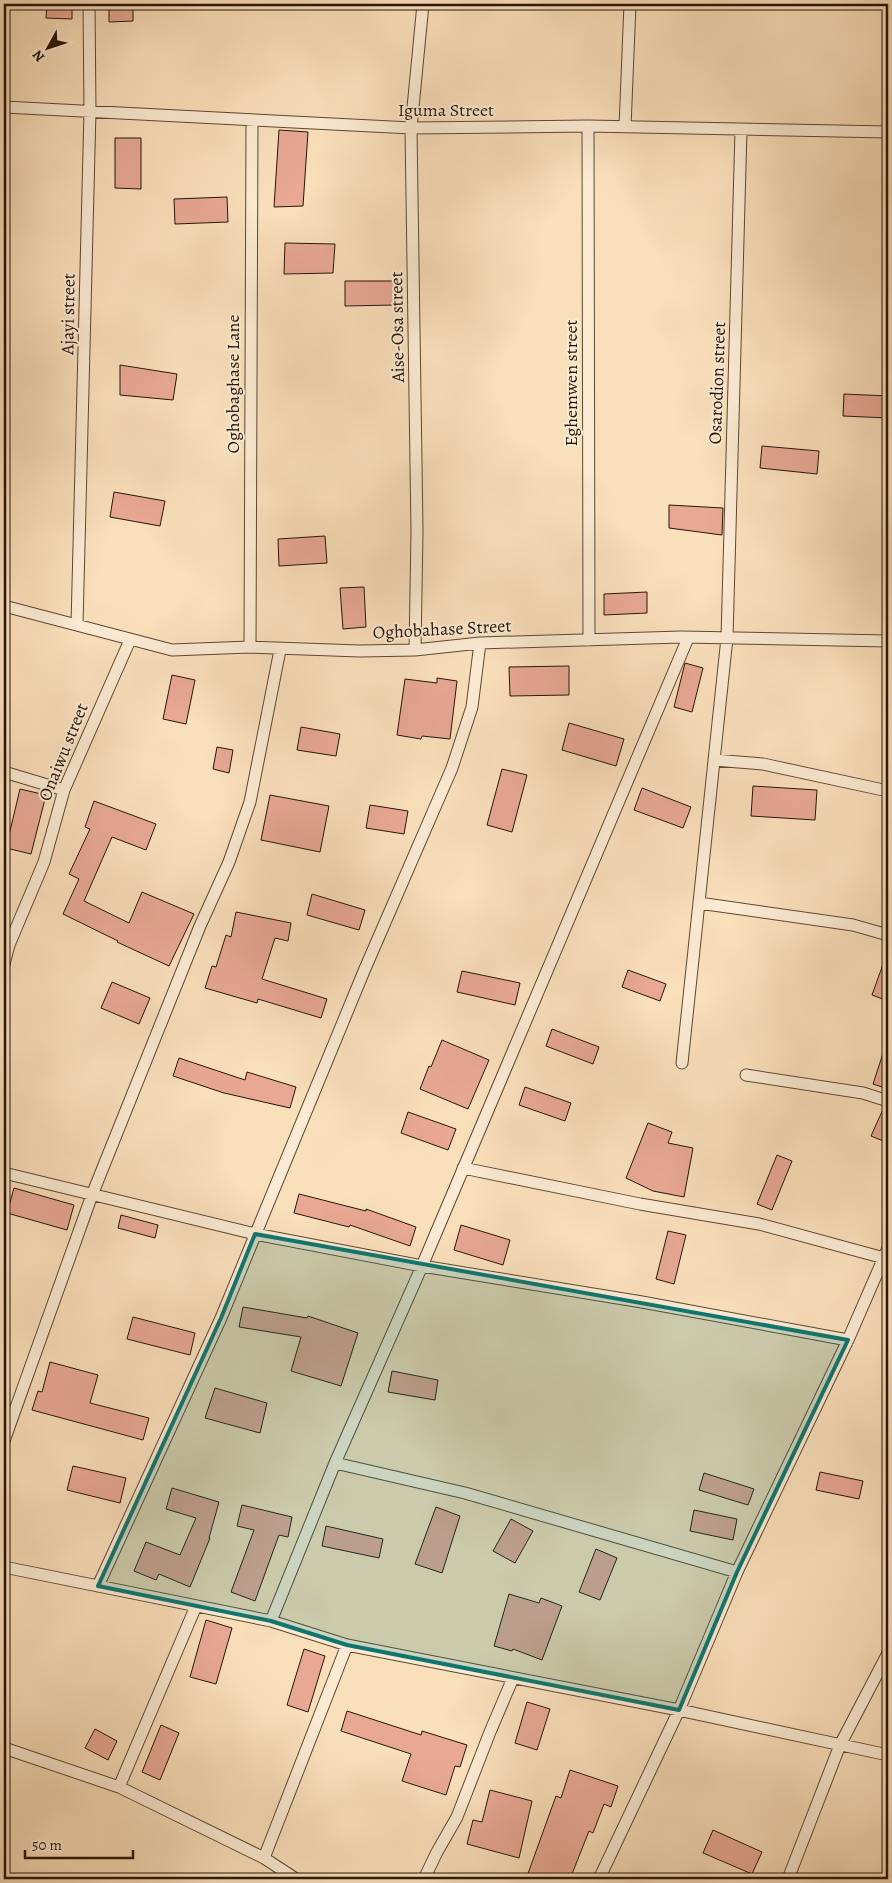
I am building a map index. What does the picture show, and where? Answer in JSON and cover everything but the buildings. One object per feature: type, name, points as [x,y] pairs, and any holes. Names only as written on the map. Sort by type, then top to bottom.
[{"type":"street","name":"Ajayi street","points":[[77,625],[90,111],[89,4]]},
{"type":"street","name":"Aise-Osa street","points":[[415,650],[417,531],[411,128],[422,4]]},
{"type":"street","points":[[625,126],[630,4]]},
{"type":"street","name":"Iguma Street","points":[[4,107],[411,128],[625,126],[888,132]]},
{"type":"street","name":"Oghobaghase Lane","points":[[250,648],[252,121]]},
{"type":"street","name":"Eghemwen street","points":[[588,126],[589,640]]},
{"type":"street","name":"Osarodion street","points":[[682,1063],[727,638],[741,130]]},
{"type":"street","name":"Oghobahase Street","points":[[4,606],[172,650],[250,648],[280,650],[415,650],[480,642],[688,638],[888,641]]},
{"type":"street","points":[[271,1621],[335,1463],[422,1266],[688,638]]},
{"type":"street","name":"Onaiwu street","points":[[4,964],[6,944],[44,862],[64,790],[130,640]]},
{"type":"street","points":[[98,1586],[221,1318],[364,971],[452,768],[472,707],[480,642]]},
{"type":"street","points":[[4,1441],[92,1195],[200,926],[229,862],[250,802],[280,650]]},
{"type":"street","points":[[714,760],[763,764],[888,791]]},
{"type":"street","points":[[4,772],[64,790]]},
{"type":"street","points":[[699,903],[853,924],[888,935]]},
{"type":"street","points":[[746,1076],[863,1093],[888,1100]]},
{"type":"street","points":[[463,1168],[640,1204],[759,1224],[886,1253],[848,1340],[737,1572],[679,1710],[599,1879]]},
{"type":"street","points":[[4,1173],[255,1234],[422,1266],[642,1302],[848,1340]]},
{"type":"street","points":[[335,1463],[464,1493],[737,1572]]},
{"type":"street","points":[[4,1567],[271,1621],[347,1645],[679,1710],[888,1755]]},
{"type":"street","points":[[119,1787],[196,1606]]},
{"type":"street","points":[[264,1858],[347,1645]]},
{"type":"street","points":[[788,1879],[840,1745],[888,1653]]},
{"type":"street","points":[[424,1879],[457,1817],[490,1732],[514,1678]]},
{"type":"street","points":[[4,1748],[119,1787],[264,1858],[296,1879]]},
{"type":"highlighted area","points":[[255,1234],[848,1340],[737,1572],[679,1710],[347,1645],[271,1621],[98,1586],[221,1318]]}]
